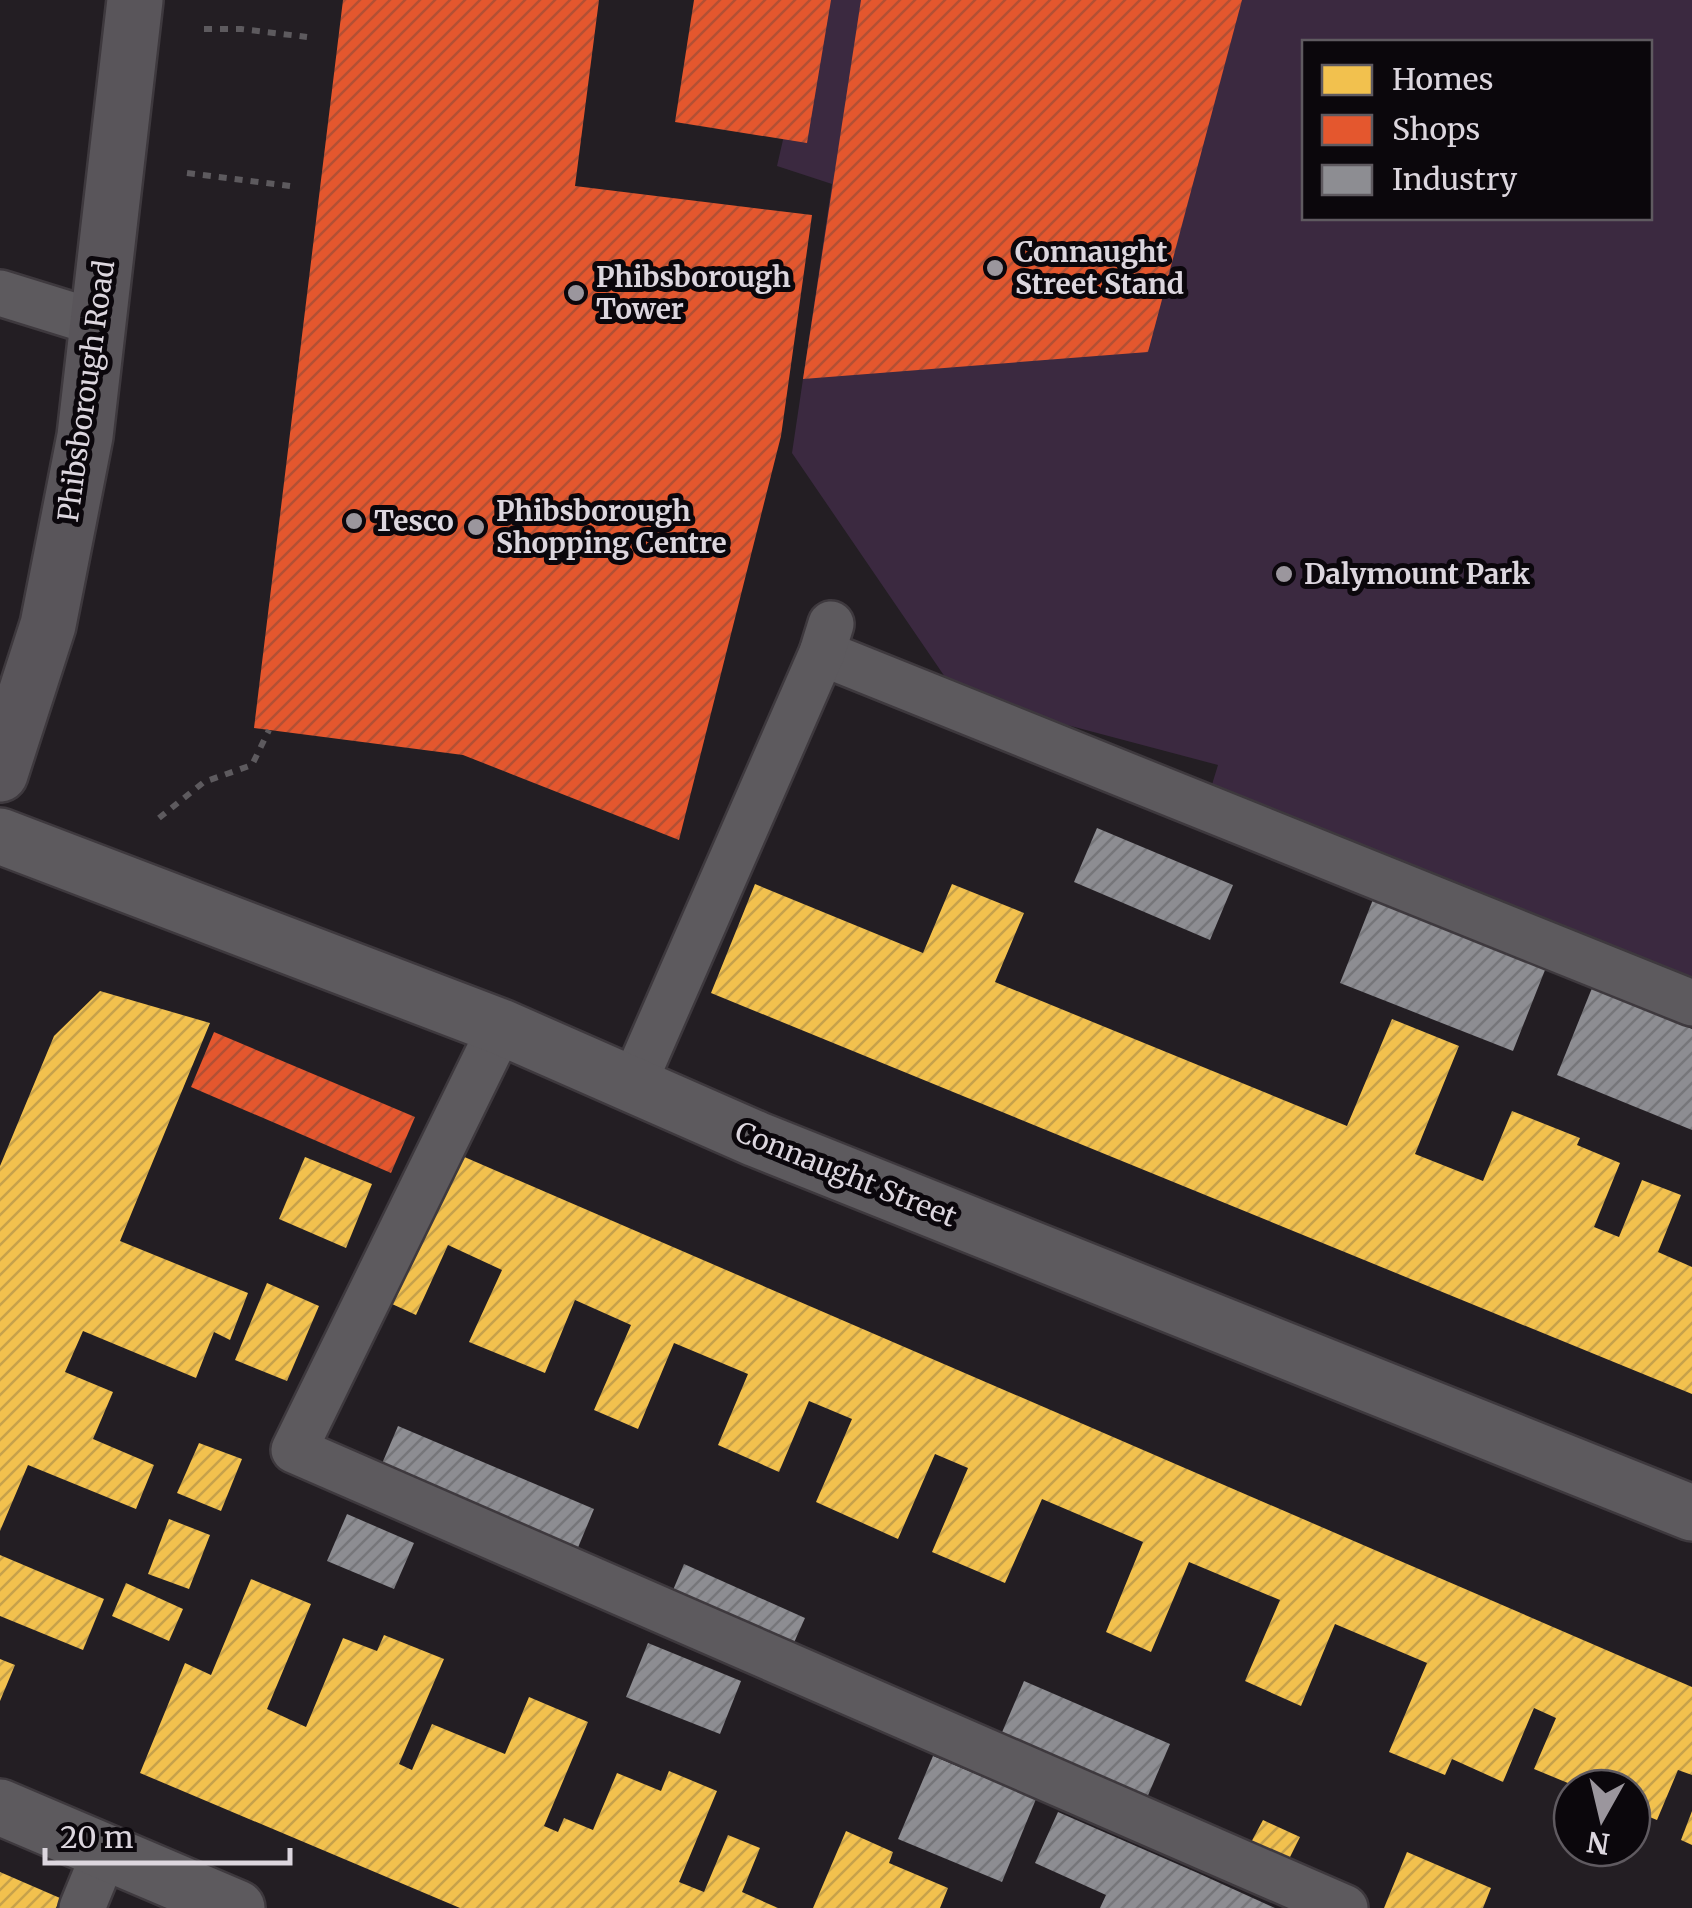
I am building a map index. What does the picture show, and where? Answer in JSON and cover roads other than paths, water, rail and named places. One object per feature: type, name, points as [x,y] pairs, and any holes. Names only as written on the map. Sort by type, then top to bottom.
[{"type":"main road","name":"Phibsborough Road","points":[[0,774],[48,625],[84,436],[135,0]]},
{"type":"street","name":"Connaught Street","points":[[0,836],[502,1026],[775,1147],[1692,1513]]},
{"type":"street","points":[[0,1807],[237,1908]]},
{"type":"lane","points":[[0,293],[97,323]]},
{"type":"lane","points":[[633,1085],[826,638],[1692,1003]]},
{"type":"lane","points":[[502,1026],[294,1450],[1345,1908]]},
{"type":"lane","points":[[82,1908],[106,1852]]},
{"type":"place","name":"Connaught Street Stand","points":[[995,268]]},
{"type":"place","name":"Phibsborough Tower","points":[[576,293]]},
{"type":"place","name":"Tesco","points":[[354,521]]},
{"type":"place","name":"Phibsborough Shopping Centre","points":[[476,527]]},
{"type":"place","name":"Dalymount Park","points":[[1284,574]]}]
